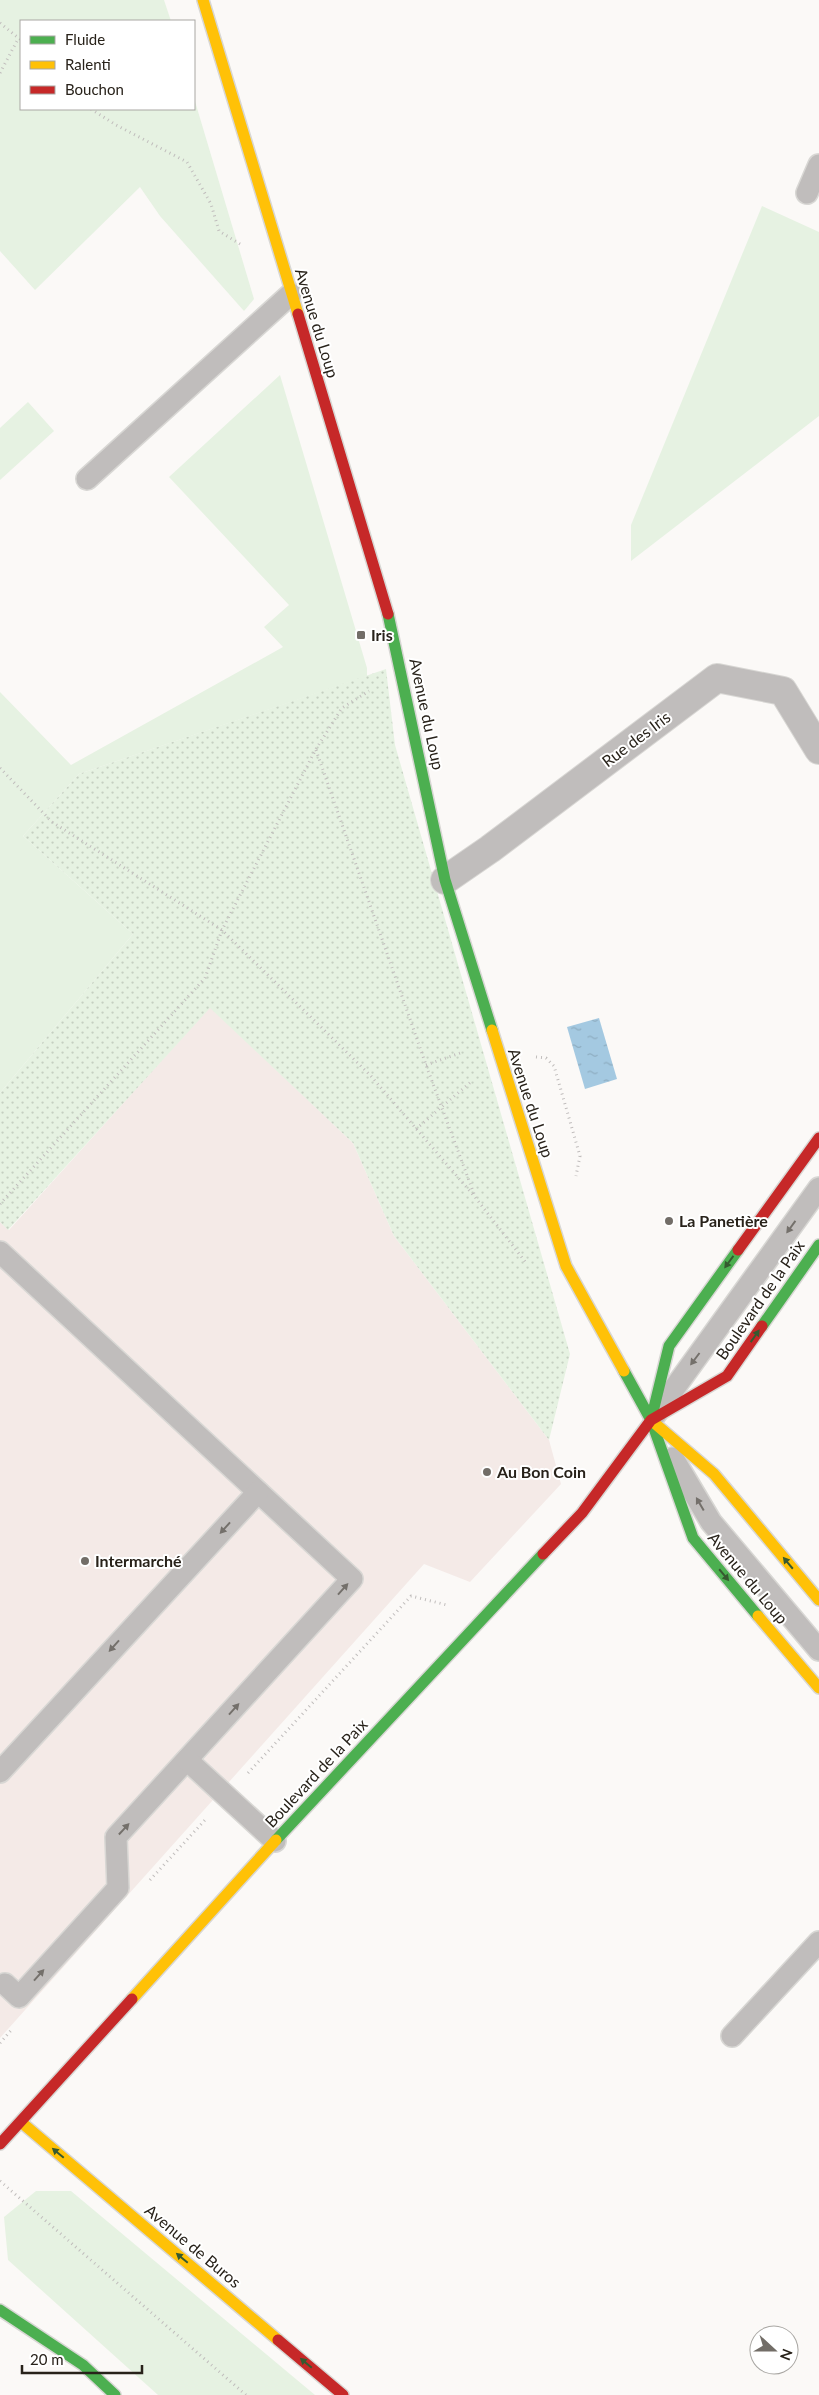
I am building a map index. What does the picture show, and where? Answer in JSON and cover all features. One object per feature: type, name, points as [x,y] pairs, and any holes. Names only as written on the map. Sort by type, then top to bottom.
[{"type":"street","name":"Avenue du Loup","points":[[203,0],[290,294],[385,601],[445,880],[566,1266],[651,1420],[693,1538],[819,1688]]},
{"type":"street","name":"Rue des Iris","points":[[445,880],[490,849],[717,678],[783,691],[819,750]]},
{"type":"street","name":"Boulevard de la Paix","points":[[0,2144],[275,1841],[582,1513],[651,1420],[669,1346],[819,1138]]},
{"type":"street","name":"Boulevard de la Paix","points":[[651,1420],[727,1376],[819,1244]]},
{"type":"street","name":"Avenue du Loup","points":[[651,1420],[714,1474],[819,1600]]},
{"type":"street","name":"Avenue de Buros","points":[[21,2122],[343,2395]]},
{"type":"street","points":[[0,2310],[83,2365],[115,2395]]},
{"type":"lane","points":[[807,192],[819,165]]},
{"type":"lane","points":[[87,479],[290,294]]},
{"type":"lane","points":[[819,1188],[651,1420],[711,1522],[819,1650]]},
{"type":"lane","points":[[0,1252],[352,1579],[116,1837],[118,1888],[18,1997],[5,1984]]},
{"type":"lane","points":[[0,1772],[258,1492]]},
{"type":"lane","points":[[187,1760],[275,1841]]},
{"type":"lane","points":[[732,2036],[819,1942]]},
{"type":"path","points":[[0,23],[20,40],[0,73]]},
{"type":"path","points":[[93,110],[116,125],[187,162],[210,204],[219,231],[241,245]]},
{"type":"path","points":[[0,1204],[205,978],[222,930],[316,749],[342,708],[401,671]]},
{"type":"path","points":[[316,749],[426,1065],[475,1197]]},
{"type":"path","points":[[0,768],[52,822],[222,930],[370,1075],[475,1197],[533,1272]]},
{"type":"path","points":[[0,2180],[246,2395]]},
{"type":"shaded area","points":[[210,1007],[353,1143],[394,1236],[549,1440],[561,1484],[470,1582],[424,1564],[0,2038],[0,1222],[9,1230]]},
{"type":"green space","points":[[0,0],[164,0],[171,20],[20,20],[20,110],[195,110],[195,101],[254,299],[244,311],[160,216],[140,187],[35,290],[0,251]]},
{"type":"green space","points":[[762,206],[819,232],[819,416],[631,561],[631,525]]},
{"type":"green space","points":[[280,375],[367,668],[367,676],[79,774],[23,836],[133,934],[0,1093],[0,692],[71,765],[283,647],[264,627],[289,605],[169,477]]},
{"type":"green space","points":[[28,402],[54,431],[0,480],[0,428]]},
{"type":"green space","points":[[386,669],[395,745],[570,1354],[549,1440],[394,1236],[353,1143],[210,1008],[8,1230],[0,1222],[0,1093],[133,934],[23,836],[79,774]]},
{"type":"green space","points":[[36,2191],[71,2191],[315,2395],[158,2395],[8,2260],[4,2217]]},
{"type":"water","points":[[599,1018],[617,1079],[585,1089],[567,1027]]},
{"type":"traffic: fast","points":[[388,614],[445,880],[492,1030]]},
{"type":"traffic: fast","points":[[762,1326],[819,1245]]},
{"type":"traffic: fast","points":[[651,1420],[669,1346],[738,1250]]},
{"type":"traffic: fast","points":[[624,1371],[651,1420],[693,1538],[758,1616]]},
{"type":"traffic: fast","points":[[276,1840],[543,1554]]},
{"type":"traffic: fast","points":[[0,2310],[83,2365],[115,2395]]},
{"type":"traffic: slow","points":[[203,0],[298,314]]},
{"type":"traffic: slow","points":[[492,1030],[566,1266],[624,1371]]},
{"type":"traffic: slow","points":[[652,1421],[714,1474],[819,1600]]},
{"type":"traffic: slow","points":[[758,1616],[819,1688]]},
{"type":"traffic: slow","points":[[132,1999],[276,1840]]},
{"type":"traffic: slow","points":[[21,2122],[278,2340]]},
{"type":"traffic: jam","points":[[298,314],[388,614]]},
{"type":"traffic: jam","points":[[738,1250],[819,1138]]},
{"type":"traffic: jam","points":[[543,1554],[582,1513],[651,1420],[727,1376],[762,1326]]},
{"type":"traffic: jam","points":[[0,2144],[132,1999]]},
{"type":"traffic: jam","points":[[278,2340],[343,2395]]},
{"type":"place","name":"Iris","points":[[361,635]]},
{"type":"place","name":"La Panetière","points":[[669,1221]]},
{"type":"place","name":"Au Bon Coin","points":[[487,1472]]},
{"type":"place","name":"Intermarché","points":[[85,1561]]}]
